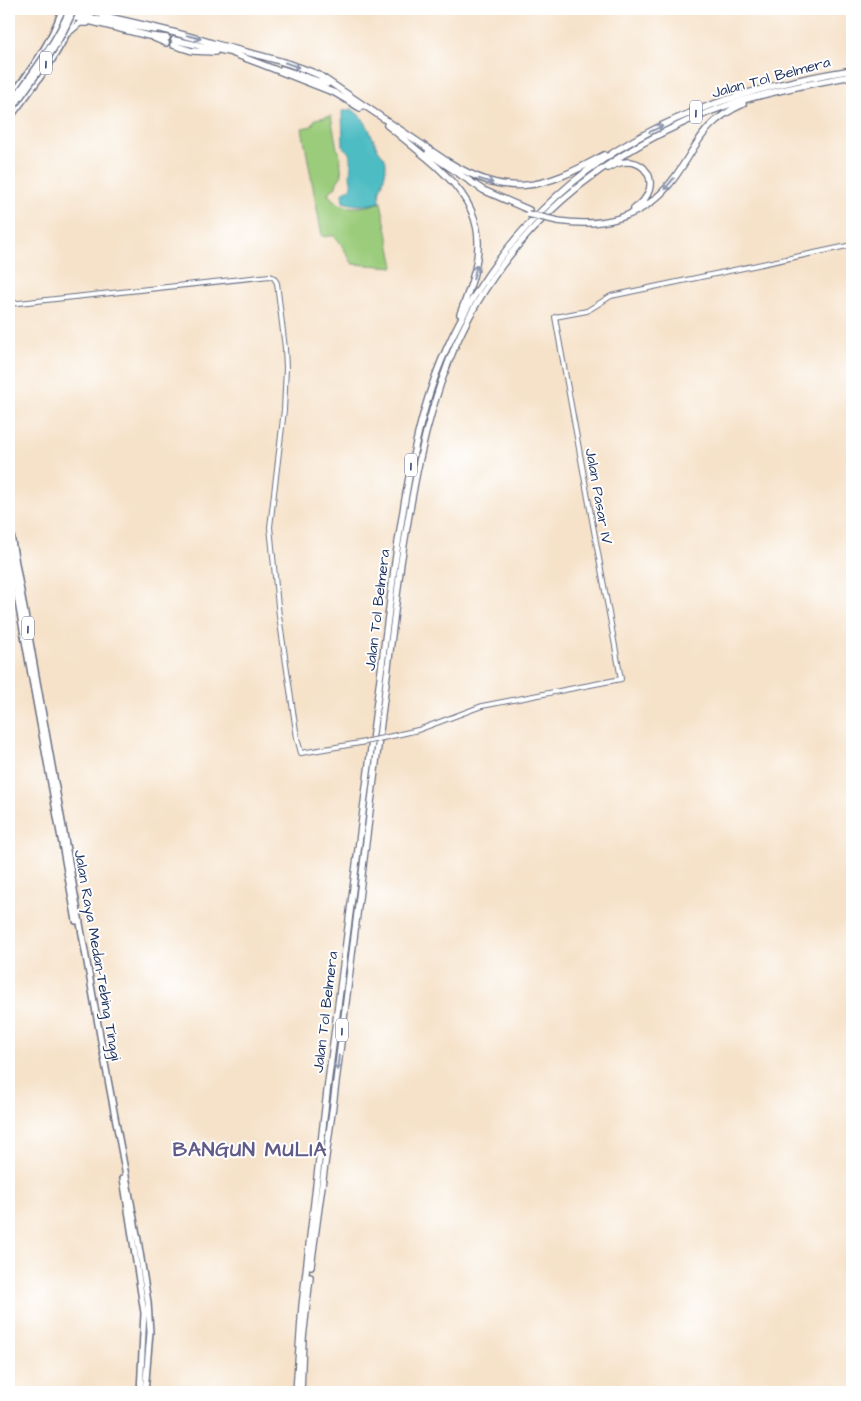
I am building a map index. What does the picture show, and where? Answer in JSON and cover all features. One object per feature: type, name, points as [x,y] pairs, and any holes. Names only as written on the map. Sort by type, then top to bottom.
[{"type":"highway","points":[[84,9],[88,14],[102,21]]},
{"type":"highway","points":[[90,9],[104,16],[196,37],[305,69],[319,75],[463,171],[487,181],[509,185],[538,184],[559,178],[639,138]]},
{"type":"highway","points":[[9,99],[50,41],[62,11],[74,11],[102,21],[146,30],[164,31]]},
{"type":"highway","points":[[74,11],[94,23]]},
{"type":"highway","points":[[9,119],[50,65],[68,33],[74,11]]},
{"type":"highway","name":"1","points":[[9,106],[33,75],[74,11]]},
{"type":"highway","name":"1","points":[[9,113],[54,50],[74,11]]},
{"type":"highway","points":[[68,33],[80,23],[94,23],[166,41]]},
{"type":"highway","points":[[173,42],[229,52],[335,93],[390,128],[471,186],[492,198],[528,212],[578,223],[605,222],[622,218],[641,209],[661,194],[672,181],[699,138],[714,121],[730,110],[766,95]]},
{"type":"highway","name":"Jalan Tol Belmera","points":[[304,1306],[328,1083],[406,489],[417,438],[431,389],[445,350],[477,291],[522,230],[558,195],[606,157],[673,121],[734,98],[794,81],[852,70]]},
{"type":"highway","name":"Jalan Tol Belmera","points":[[296,1392],[303,1313],[401,563],[423,441],[449,359],[462,330],[482,294],[526,235],[581,183],[607,164],[658,135],[705,114],[766,95],[852,76]]},
{"type":"highway","points":[[384,119],[468,182],[528,212]]},
{"type":"highway","points":[[390,128],[450,179],[467,202],[476,226],[479,248],[476,269],[467,297],[445,350]]},
{"type":"highway","points":[[559,220],[591,221],[616,217],[626,213],[644,200],[651,185],[648,173],[641,165],[628,161],[614,165],[581,183]]},
{"type":"highway","name":"Jalan Raya Medan-Tebing Tinggi","points":[[9,524],[135,1250],[144,1313],[140,1382],[142,1391]]},
{"type":"highway","name":"Jalan Raya Medan-Tebing Tinggi","points":[[9,553],[138,1240],[150,1332],[146,1379],[142,1391]]},
{"type":"highway","name":"Jalan Tol Belmera","points":[[301,1392],[303,1313]]},
{"type":"street","name":"Jalan Pasar IV","points":[[9,304],[226,280],[270,276],[275,278],[278,286],[286,355],[284,410],[270,527],[279,616],[297,738],[301,753],[360,743],[418,730],[482,706],[621,678],[555,316],[594,308],[606,298],[617,295],[852,244]]},
{"type":"green space","points":[[331,116],[342,175],[336,187],[328,194],[333,200],[345,206],[359,207],[381,202],[394,267],[353,264],[334,236],[322,236],[302,128],[312,126],[315,119]]},
{"type":"water","points":[[352,109],[365,122],[386,161],[385,174],[380,191],[380,202],[367,205],[343,202],[342,193],[351,188],[352,184],[350,174],[351,160],[343,147],[342,111]]},
{"type":"district","name":"BANGUN MULIA","points":[[250,1149]]}]
